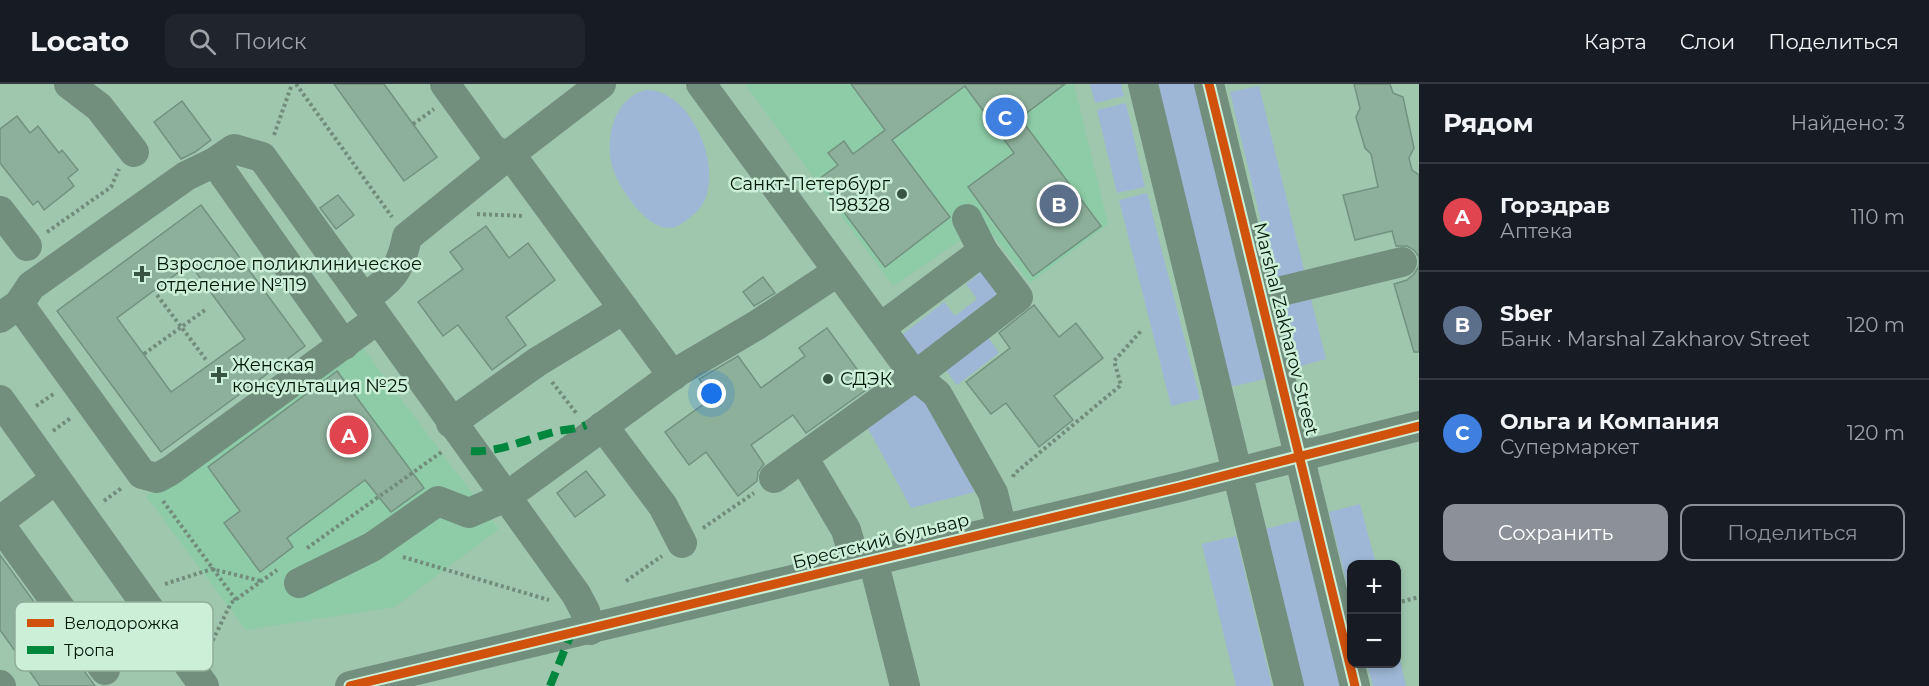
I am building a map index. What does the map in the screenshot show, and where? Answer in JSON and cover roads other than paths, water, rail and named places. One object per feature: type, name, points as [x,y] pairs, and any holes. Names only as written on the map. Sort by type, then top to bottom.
[{"type":"street","points":[[69,84],[99,106],[134,152]]},
{"type":"street","points":[[445,84],[492,149],[516,162],[673,376]]},
{"type":"street","points":[[590,630],[585,611],[576,594],[457,430],[371,309],[262,157],[234,149],[215,162],[186,176],[32,286],[10,311],[142,474],[157,478],[170,471],[344,345],[371,309],[403,259],[406,237],[601,84]]},
{"type":"street","points":[[701,84],[915,376],[937,394],[993,493],[1002,529]]},
{"type":"street","points":[[1143,84],[1289,686]]},
{"type":"street","name":"Marshal Zakharov Street","points":[[1209,84],[1300,456],[1343,594],[1355,686]]},
{"type":"street","points":[[215,162],[344,345]]},
{"type":"street","points":[[0,211],[27,246]]},
{"type":"street","points":[[774,478],[915,376],[1018,297],[983,251],[967,219]]},
{"type":"street","points":[[880,328],[983,251]]},
{"type":"street","points":[[1261,296],[1402,262]]},
{"type":"street","points":[[288,576],[372,548],[438,501],[469,513],[506,497],[673,376],[757,325],[837,272]]},
{"type":"street","points":[[457,430],[537,362],[624,309]]},
{"type":"street","points":[[0,400],[144,602]]},
{"type":"street","name":"Брестский бульвар","points":[[350,686],[1237,473],[1419,426]]},
{"type":"street","points":[[598,430],[663,506],[682,543]]},
{"type":"street","points":[[803,457],[865,562],[905,686]]},
{"type":"street","points":[[56,479],[0,523],[56,602]]},
{"type":"street","points":[[193,671],[204,686]]},
{"type":"place","name":"Ольга и Компания","points":[[1005,117]]},
{"type":"place","name":"Санкт-Петербург 198328","points":[[902,194]]},
{"type":"place","name":"Sber","points":[[1059,204]]},
{"type":"place","name":"Взрослое поликлиническое отделение №119","points":[[142,274]]},
{"type":"place","name":"Женская консультация №25","points":[[219,375]]},
{"type":"place","name":"СДЭК","points":[[828,379]]},
{"type":"place","name":"Горздрав","points":[[349,435]]}]
